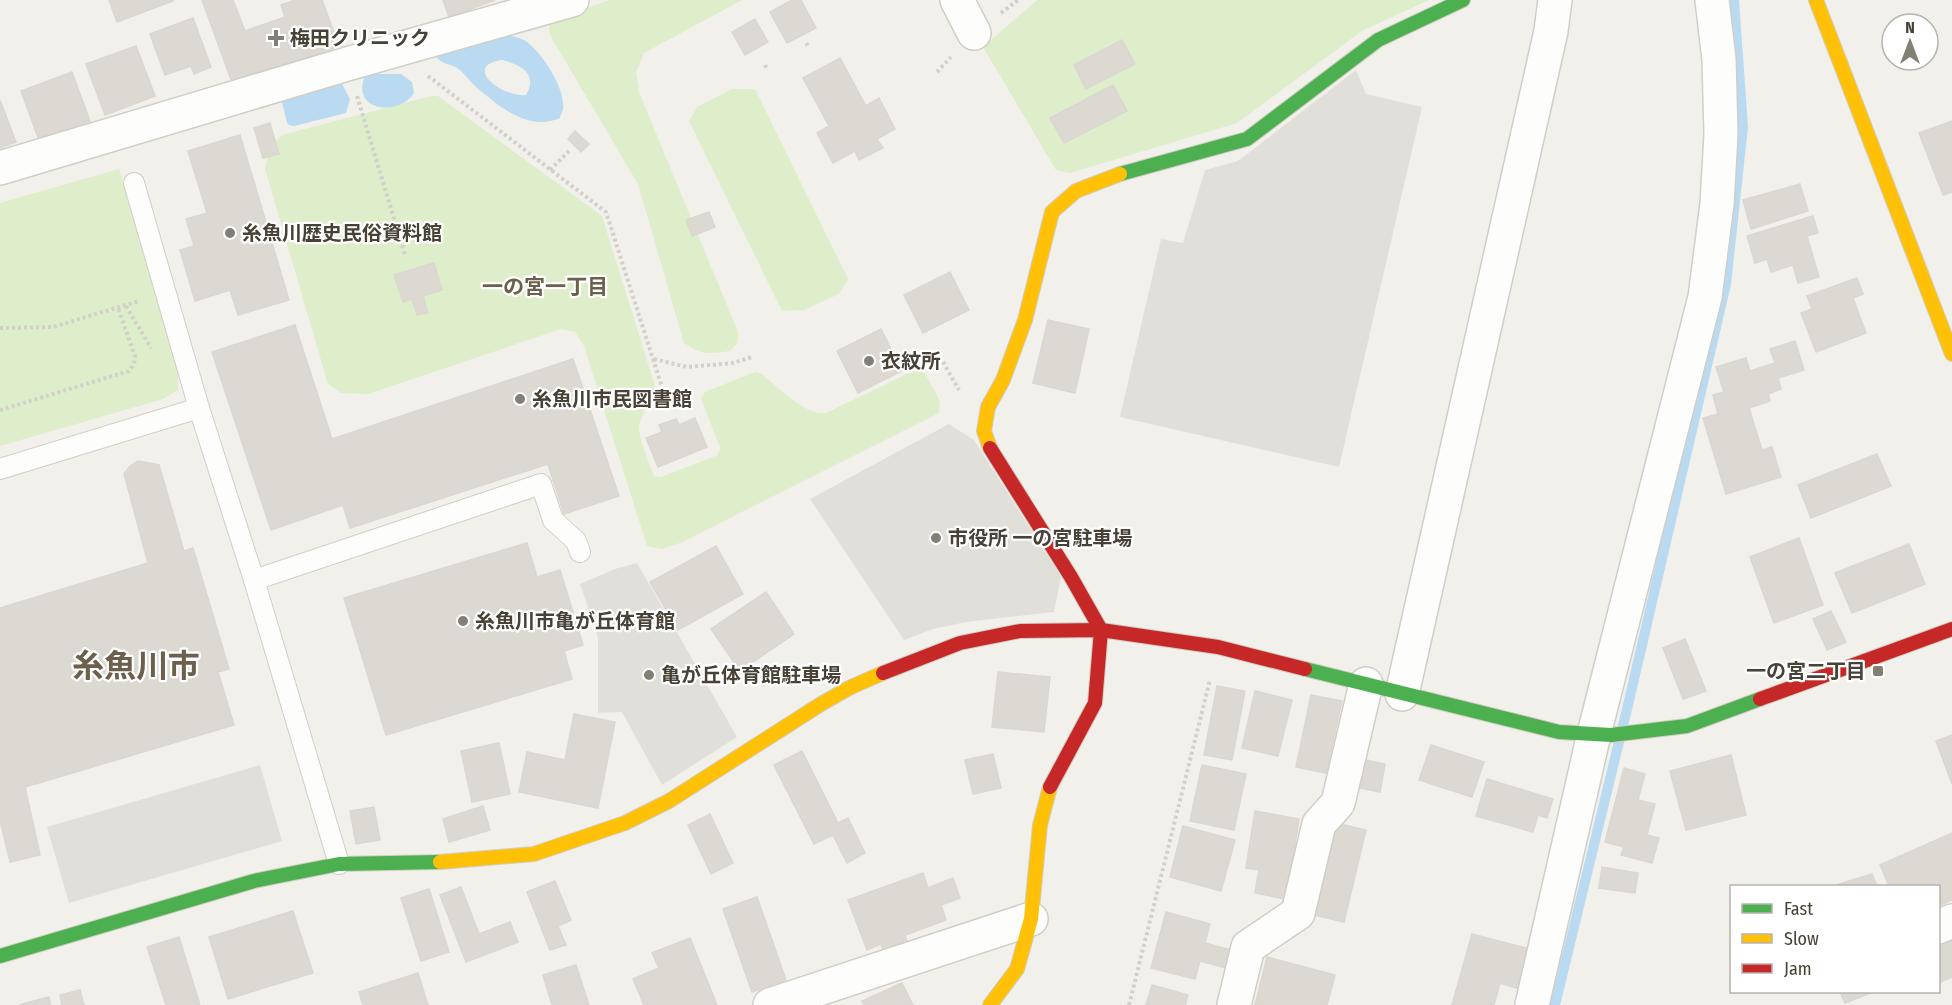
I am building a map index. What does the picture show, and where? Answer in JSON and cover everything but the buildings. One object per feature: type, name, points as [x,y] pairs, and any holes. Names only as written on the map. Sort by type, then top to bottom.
[{"type":"street","points":[[0,168],[347,64],[572,0]]},
{"type":"street","points":[[957,0],[974,33]]},
{"type":"street","points":[[990,1005],[1017,969],[1031,919],[1040,825],[1050,788],[1095,704],[1101,630],[1071,577],[987,443],[984,431],[988,407],[1002,380],[1025,320],[1052,212],[1076,190],[1116,175],[1247,139],[1378,40],[1463,0]]},
{"type":"street","points":[[1402,694],[1549,43],[1555,0]]},
{"type":"street","points":[[1532,1005],[1594,734],[1705,297],[1717,204],[1721,134],[1719,59],[1713,0]]},
{"type":"street","points":[[1816,0],[1952,354]]},
{"type":"street","points":[[0,956],[254,881],[339,864],[464,861],[534,854],[625,823],[669,801],[851,687],[960,643],[1020,632],[1101,630],[1218,647],[1560,732],[1611,735],[1687,726],[1952,629]]},
{"type":"street","points":[[1234,1005],[1248,947],[1298,913],[1319,824],[1338,803],[1366,684]]},
{"type":"street","points":[[770,1005],[1031,919]]},
{"type":"lane","points":[[134,183],[199,408],[254,580],[339,864]]},
{"type":"lane","points":[[0,469],[199,408]]},
{"type":"lane","points":[[254,580],[541,484],[553,520],[576,541],[580,552]]},
{"type":"path","points":[[438,85],[606,212],[662,387]]},
{"type":"path","points":[[360,107],[405,255]]},
{"type":"path","points":[[550,170],[570,150]]},
{"type":"path","points":[[0,328],[53,327],[147,298]]},
{"type":"path","points":[[0,410],[129,371],[134,364],[135,356],[118,308]]},
{"type":"path","points":[[653,359],[687,367],[733,363],[752,357]]},
{"type":"path","points":[[943,362],[958,389]]},
{"type":"path","points":[[1129,1005],[1218,647]]},
{"type":"green space","points":[[610,0],[742,0],[644,53],[636,72],[639,92],[738,332],[738,342],[730,351],[706,353],[684,343],[638,184],[550,35],[549,25],[554,18]]},
{"type":"green space","points":[[1037,0],[1429,0],[1362,31],[1237,123],[1070,173],[1056,170],[983,47]]},
{"type":"green space","points":[[732,89],[755,89],[848,279],[839,294],[804,310],[782,311],[689,121],[697,107]]},
{"type":"green space","points":[[438,96],[602,216],[655,386],[639,427],[641,441],[654,476],[661,477],[718,455],[720,448],[701,398],[705,392],[755,372],[762,374],[809,410],[826,413],[911,372],[924,372],[940,401],[939,413],[680,543],[662,549],[647,546],[584,346],[575,332],[561,329],[368,394],[341,393],[328,384],[265,169],[267,160],[273,146],[282,135]]},
{"type":"green space","points":[[119,169],[178,370],[178,390],[163,399],[0,446],[0,203]]},
{"type":"shaded area","points":[[1356,70],[1366,94],[1422,107],[1339,467],[1120,417],[1161,239],[1183,243],[1205,170],[1238,161]]},
{"type":"shaded area","name":"市役所 一の宮駐車場","points":[[949,424],[974,440],[1061,577],[1054,612],[966,622],[933,629],[904,640],[810,499]]},
{"type":"shaded area","name":"亀が丘体育館駐車場","points":[[637,563],[737,737],[662,785],[622,712],[598,713],[598,637],[580,584],[615,569]]},
{"type":"shaded area","points":[[260,765],[282,841],[69,903],[47,827]]},
{"type":"water","points":[[501,36],[524,40],[545,61],[561,91],[563,109],[560,118],[548,122],[537,122],[526,120],[505,110],[474,86],[460,70],[442,62],[434,54]],"holes":[[[502,60],[522,68],[529,76],[529,88],[526,95],[507,92],[490,81],[485,68],[490,63]]]},
{"type":"water","points":[[401,74],[412,82],[414,93],[398,105],[379,107],[364,97],[362,88],[365,75]]},
{"type":"water","points":[[341,82],[350,99],[346,113],[294,126],[287,123],[281,98]]},
{"type":"waterway","points":[[1555,1005],[1726,284],[1743,127],[1734,0]]},
{"type":"traffic: fast","points":[[1120,174],[1247,139],[1378,40],[1463,0]]},
{"type":"traffic: fast","points":[[1305,669],[1559,732],[1611,735],[1687,726],[1760,699]]},
{"type":"traffic: fast","points":[[0,956],[254,881],[339,864],[440,862]]},
{"type":"traffic: slow","points":[[1816,0],[1952,354]]},
{"type":"traffic: slow","points":[[990,448],[984,431],[988,407],[1003,380],[1025,320],[1052,212],[1076,191],[1120,174]]},
{"type":"traffic: slow","points":[[440,862],[534,854],[625,823],[669,801],[821,704],[883,673]]},
{"type":"traffic: slow","points":[[990,1005],[1017,969],[1031,919],[1040,825],[1050,787]]},
{"type":"traffic: jam","points":[[990,448],[1071,577],[1101,630],[1095,703],[1050,787]]},
{"type":"traffic: jam","points":[[1760,699],[1952,629]]},
{"type":"traffic: jam","points":[[883,673],[960,643],[1020,631],[1101,630],[1218,647],[1305,669]]},
{"type":"place","name":"梅田クリニック","points":[[276,38]]},
{"type":"place","name":"糸魚川歴史民俗資料館","points":[[230,233]]},
{"type":"place","name":"衣紋所","points":[[869,361]]},
{"type":"place","name":"糸魚川市民図書館","points":[[520,399]]},
{"type":"place","name":"市役所 一の宮駐車場","points":[[936,538]]},
{"type":"place","name":"糸魚川市亀が丘体育館","points":[[463,621]]},
{"type":"place","name":"一の宮二丁目","points":[[1878,671]]},
{"type":"place","name":"亀が丘体育館駐車場","points":[[649,675]]},
{"type":"district","name":"一の宮一丁目","points":[[545,287]]},
{"type":"district","name":"糸魚川市","points":[[136,666]]}]
